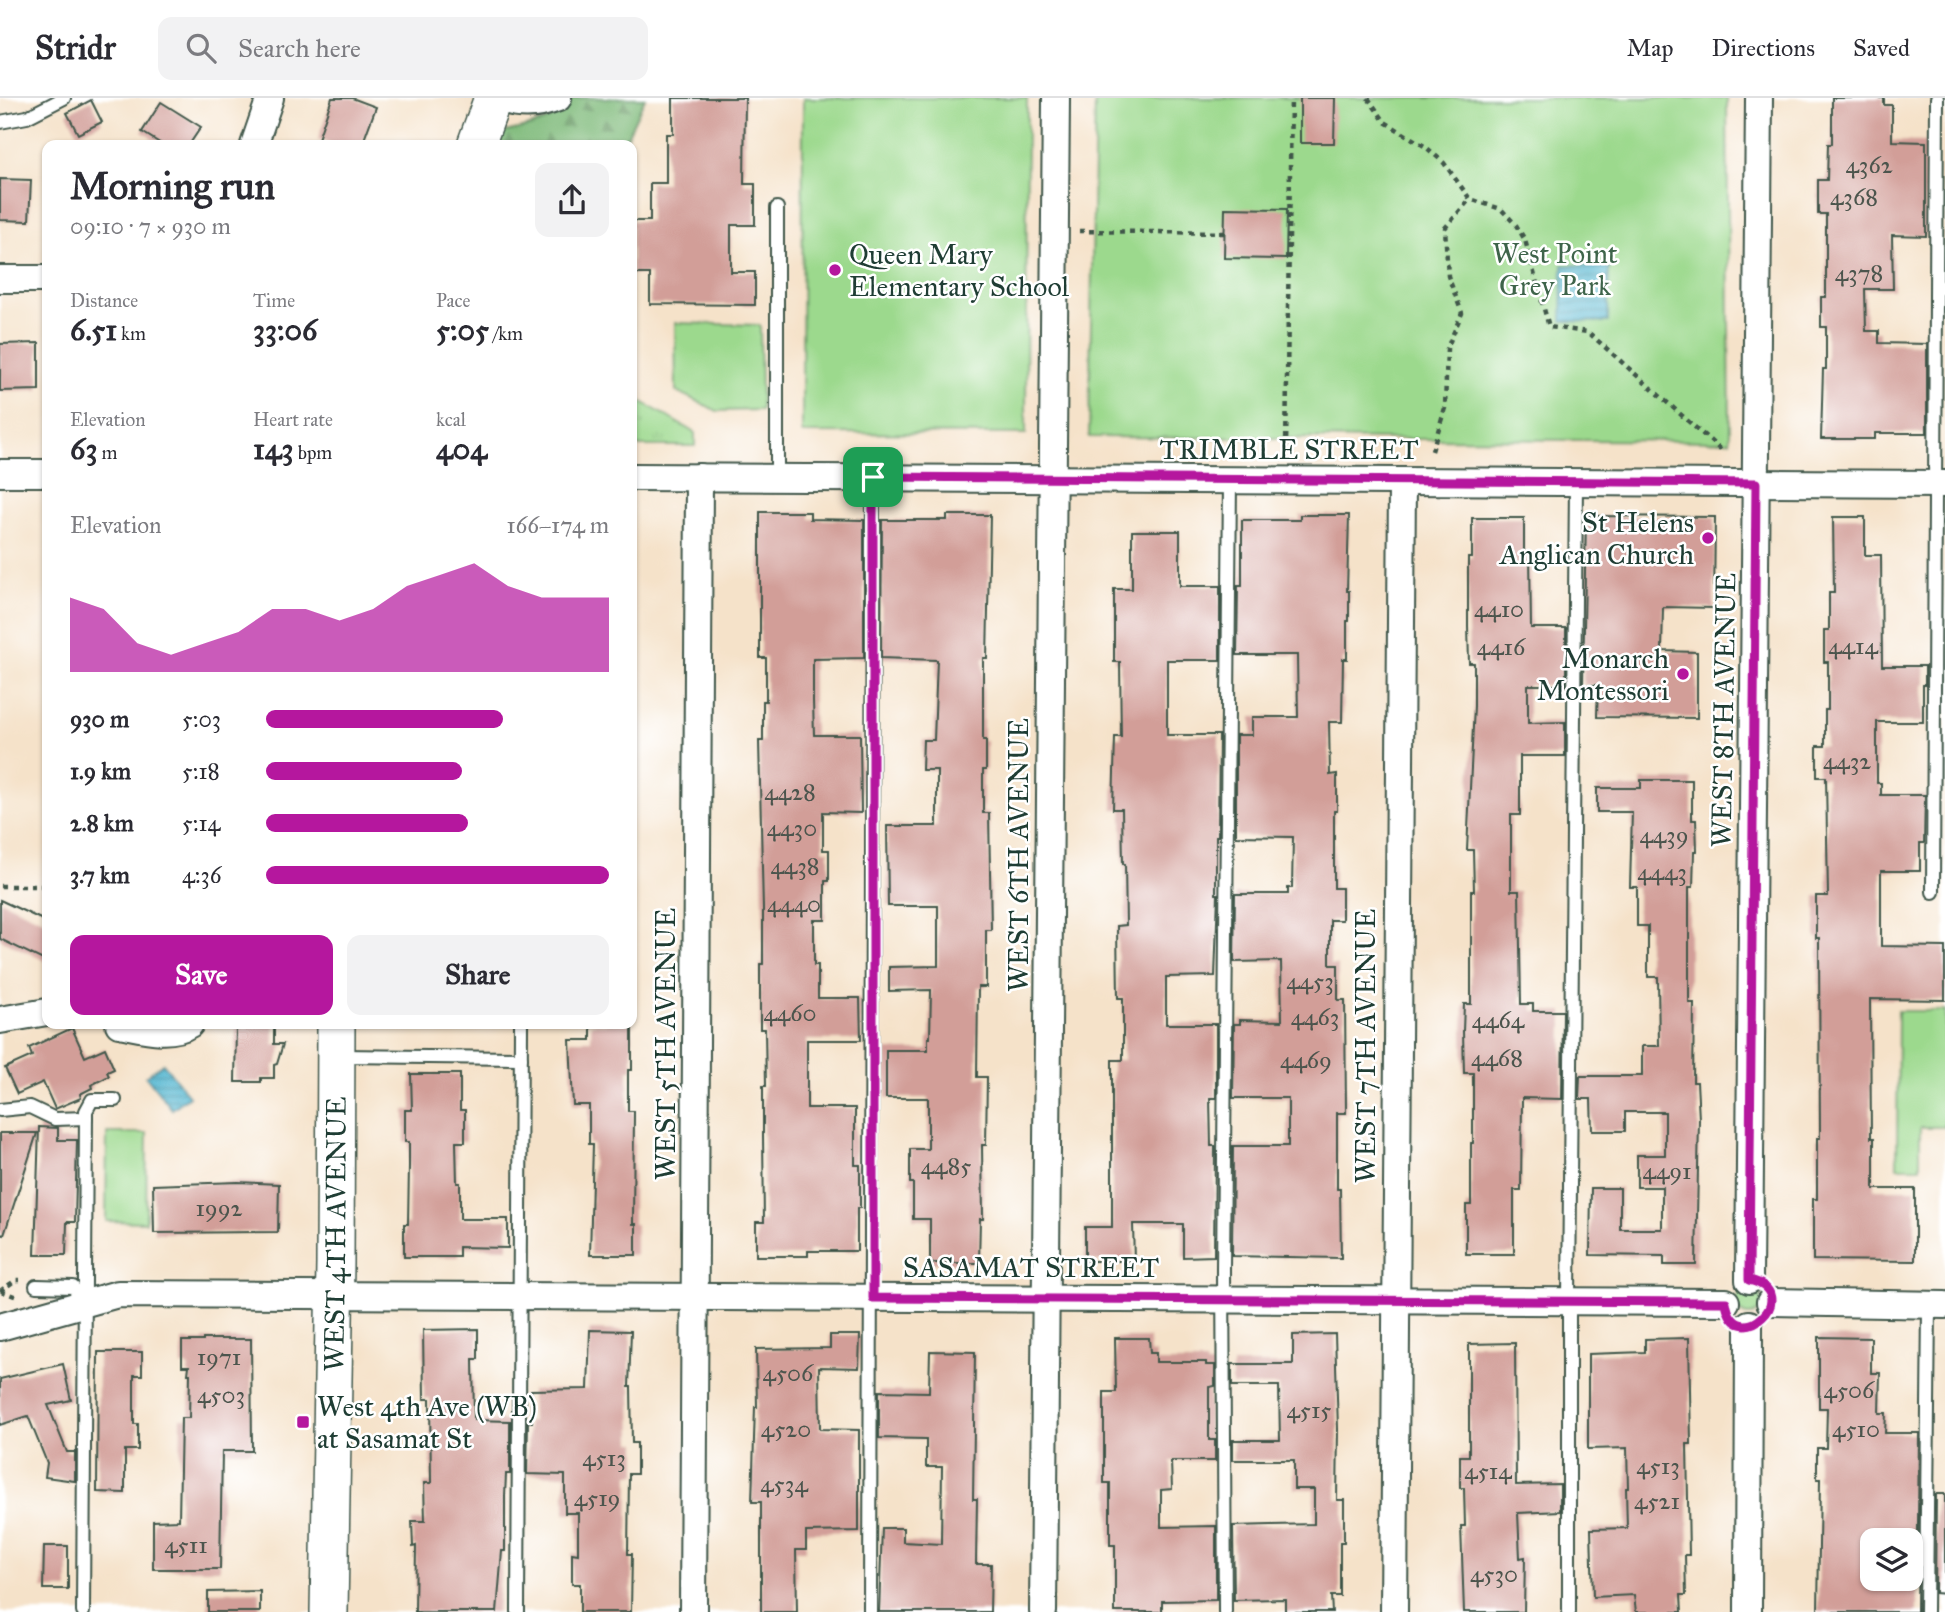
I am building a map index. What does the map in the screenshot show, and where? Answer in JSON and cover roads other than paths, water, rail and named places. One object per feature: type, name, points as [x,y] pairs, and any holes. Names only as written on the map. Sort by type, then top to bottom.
[{"type":"main road","points":[[478,140],[495,98]]},
{"type":"main road","name":"WEST 4TH AVENUE","points":[[329,1612],[336,1040]]},
{"type":"street","points":[[256,140],[270,98]]},
{"type":"street","points":[[495,98],[512,104],[530,105],[558,98]]},
{"type":"street","name":"WEST 6TH AVENUE","points":[[1043,1612],[1056,98]]},
{"type":"street","name":"WEST 8TH AVENUE","points":[[1749,1280],[1759,98]]},
{"type":"street","points":[[0,279],[42,279]]},
{"type":"street","points":[[0,473],[42,474]]},
{"type":"street","name":"TRIMBLE STREET","points":[[637,477],[1940,484]]},
{"type":"street","name":"WEST 5TH AVENUE","points":[[693,1612],[699,477]]},
{"type":"street","name":"WEST 7TH AVENUE","points":[[1394,1612],[1402,481]]},
{"type":"street","points":[[0,1020],[42,1013]]},
{"type":"street","points":[[145,1029],[174,1029]]},
{"type":"street","points":[[1749,1280],[1764,1286],[1770,1302],[1764,1318],[1749,1324],[1732,1318],[1727,1311],[1726,1302],[1727,1293],[1733,1286],[1740,1281],[1749,1280]]},
{"type":"street","name":"SASAMAT STREET","points":[[0,1327],[118,1294],[1726,1302]]},
{"type":"street","points":[[1770,1302],[1937,1305]]},
{"type":"street","points":[[1748,1612],[1749,1324]]},
{"type":"lane","points":[[0,122],[27,117],[64,98]]},
{"type":"lane","points":[[1933,892],[1940,484],[1937,98]]},
{"type":"lane","points":[[777,477],[778,208]]},
{"type":"lane","points":[[870,1612],[873,1298],[873,477]]},
{"type":"lane","points":[[1225,1612],[1224,1300],[1230,480]]},
{"type":"lane","points":[[1569,1612],[1576,482]]},
{"type":"lane","points":[[518,1612],[521,1029]]},
{"type":"lane","points":[[336,1040],[521,1058]]},
{"type":"lane","points":[[83,1612],[86,1111],[92,1100],[115,1100]]},
{"type":"lane","points":[[0,1110],[30,1107],[55,1119],[86,1118]]},
{"type":"lane","points":[[36,1286],[73,1287],[84,1302]]},
{"type":"lane","points":[[1926,1612],[1937,1305]]},
{"type":"water","points":[[1563,265],[1609,266],[1608,322],[1562,321]]},
{"type":"water","points":[[163,1063],[189,1096],[172,1109],[146,1076]]},
{"type":"place","name":"Queen Mary Elementary School","points":[[835,270]]},
{"type":"place","name":"St Helens Anglican Church","points":[[1708,538]]},
{"type":"place","name":"Monarch Montessori","points":[[1683,674]]},
{"type":"place","name":"West 4th Ave (WB) at Sasamat St","points":[[303,1422]]},
{"type":"park label","name":"West Point Grey Park","points":[[1555,269]]}]
